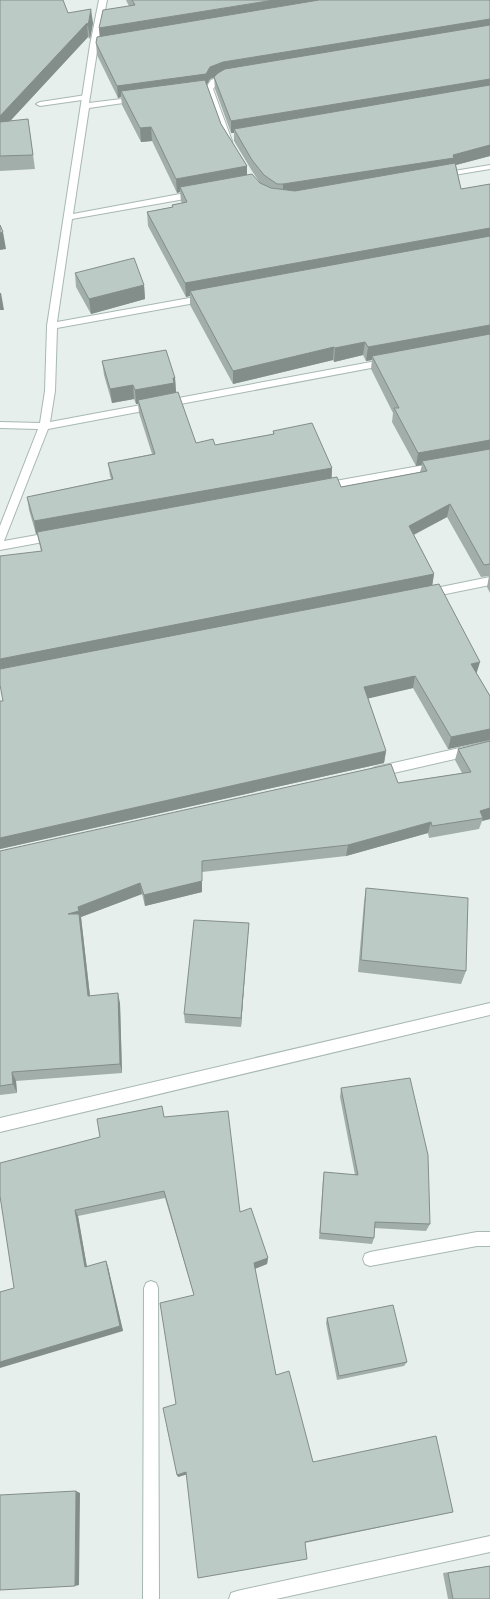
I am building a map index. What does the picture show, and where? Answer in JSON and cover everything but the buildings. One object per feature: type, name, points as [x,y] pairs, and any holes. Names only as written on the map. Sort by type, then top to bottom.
[{"type":"street","points":[[0,538],[44,426],[50,391],[52,326],[85,102],[98,45],[103,0]]},
{"type":"street","points":[[231,140],[205,89],[223,77],[239,75]]},
{"type":"street","points":[[40,104],[147,97]]},
{"type":"street","points":[[435,176],[490,167]]},
{"type":"street","points":[[68,217],[207,192]]},
{"type":"street","points":[[52,326],[216,296]]},
{"type":"street","points":[[0,425],[44,426],[396,360]]},
{"type":"street","points":[[311,490],[443,466]]},
{"type":"street","points":[[0,546],[62,534]]},
{"type":"street","points":[[412,596],[490,581]]},
{"type":"street","points":[[366,774],[490,746]]},
{"type":"street","points":[[0,1125],[490,1009]]},
{"type":"street","points":[[370,1259],[477,1239],[490,1239]]},
{"type":"street","points":[[151,1288],[151,1599]]},
{"type":"street","points":[[237,1599],[490,1544]]}]
